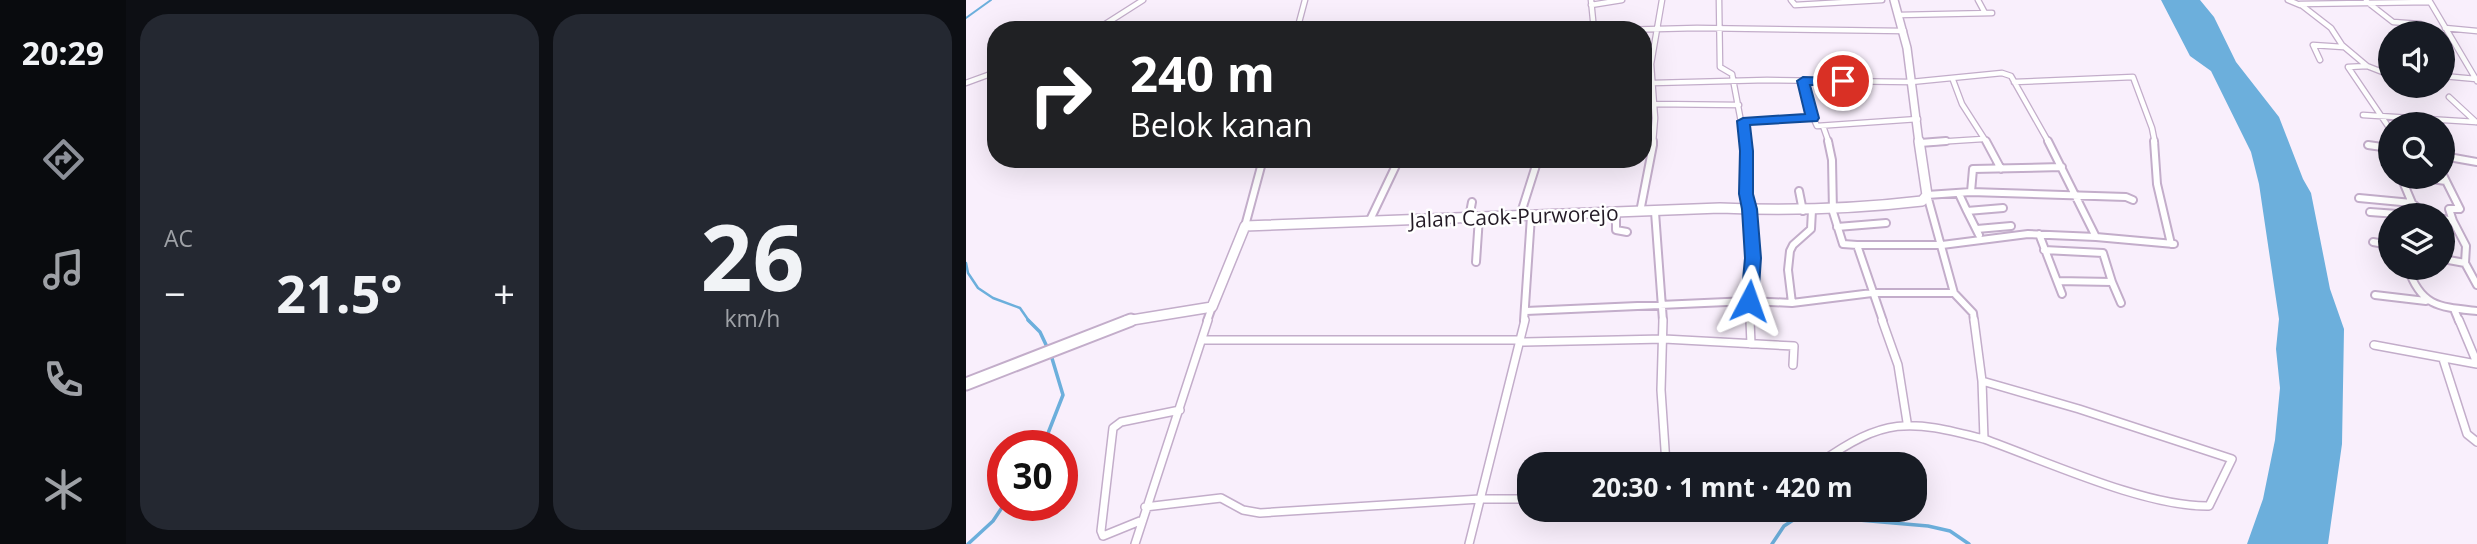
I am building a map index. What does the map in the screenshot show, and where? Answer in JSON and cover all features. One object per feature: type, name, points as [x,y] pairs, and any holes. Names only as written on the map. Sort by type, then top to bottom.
[{"type":"street","points":[[1110,21],[1143,0]]},
{"type":"street","points":[[1299,21],[1305,0]]},
{"type":"street","points":[[1593,21],[1591,3],[1622,0]]},
{"type":"street","points":[[1652,58],[1661,0]]},
{"type":"street","points":[[1719,0],[1720,68],[1732,73],[1747,151],[1746,194],[1750,209],[1753,258],[1749,301],[1751,344]]},
{"type":"street","points":[[1790,0],[1796,5],[1882,0]]},
{"type":"street","points":[[1894,0],[1904,32],[1927,195],[1954,293],[1973,313],[1982,381],[1984,439]]},
{"type":"street","points":[[1978,0],[1985,13]]},
{"type":"street","points":[[2288,0],[2300,5],[2334,31],[2345,48],[2367,66],[2378,70]]},
{"type":"street","points":[[2366,1],[2392,21]]},
{"type":"street","points":[[2300,5],[2429,1],[2441,21]]},
{"type":"street","points":[[1899,15],[1993,13]]},
{"type":"street","points":[[1652,28],[1904,32]]},
{"type":"street","points":[[2455,29],[2477,31]]},
{"type":"street","points":[[2455,44],[2476,80]]},
{"type":"street","points":[[2320,60],[2313,45],[2345,48]]},
{"type":"street","points":[[1858,63],[1865,82]]},
{"type":"street","points":[[2468,65],[2477,66]]},
{"type":"street","points":[[2367,66],[2348,67],[2379,112]]},
{"type":"street","points":[[1653,84],[1734,81],[1911,82],[2003,73],[2010,75],[2062,167],[2096,237]]},
{"type":"street","points":[[1652,74],[1655,104],[1652,150]]},
{"type":"street","points":[[966,83],[987,75]]},
{"type":"street","points":[[1823,126],[1833,158],[1833,210],[1843,244],[1942,245],[2039,234],[2172,244],[2157,184],[2157,158],[2152,128],[2133,77],[2014,82]]},
{"type":"street","points":[[2455,77],[2476,80]]},
{"type":"street","points":[[1952,80],[1983,139],[1990,144],[2001,169]]},
{"type":"street","points":[[1803,81],[1812,118],[1817,126],[1918,119]]},
{"type":"street","points":[[2450,98],[2476,122],[2455,121]]},
{"type":"street","points":[[1655,104],[1739,105]]},
{"type":"street","points":[[2449,104],[2457,104]]},
{"type":"street","points":[[2362,115],[2378,117]]},
{"type":"street","points":[[1743,121],[1812,118]]},
{"type":"street","points":[[1920,144],[1983,139]]},
{"type":"street","points":[[2368,145],[2378,147]]},
{"type":"street","points":[[2455,158],[2477,162]]},
{"type":"street","points":[[1971,192],[1973,169],[2062,167]]},
{"type":"street","points":[[1135,544],[1212,307],[1245,226],[1261,168]]},
{"type":"street","points":[[1369,222],[1395,168]]},
{"type":"street","points":[[1520,216],[1535,168]]},
{"type":"street","points":[[1640,212],[1649,168]]},
{"type":"street","points":[[2359,198],[2412,203],[2406,189]]},
{"type":"street","points":[[2450,189],[2460,209],[2455,209]]},
{"type":"street","points":[[1792,303],[1788,255],[1793,245],[1810,235],[1813,227],[1799,191]]},
{"type":"street","points":[[1927,195],[1971,192],[2126,197],[2133,200]]},
{"type":"street","points":[[1959,194],[1978,232],[2011,226]]},
{"type":"street","name":"Jalan Caok-Purworejo","points":[[1245,226],[1720,208],[1833,210],[1915,203],[1927,195]]},
{"type":"street","points":[[1472,202],[1476,262]]},
{"type":"street","points":[[1967,211],[2003,208]]},
{"type":"street","points":[[1655,212],[1661,248],[1664,339],[1661,390],[1665,452]]},
{"type":"street","points":[[2370,212],[2378,213]]},
{"type":"street","points":[[1616,214],[1617,232],[1627,232]]},
{"type":"street","points":[[1469,544],[1521,341],[1526,311],[1531,216]]},
{"type":"street","points":[[1837,228],[1886,223]]},
{"type":"street","points":[[2455,225],[2466,246],[2465,263],[2477,285]]},
{"type":"street","points":[[2039,234],[2062,294]]},
{"type":"street","points":[[2373,242],[2378,243]]},
{"type":"street","points":[[1857,245],[1898,365],[1907,422]]},
{"type":"street","points":[[2045,250],[2103,253],[2121,303]]},
{"type":"street","points":[[2455,261],[2465,263]]},
{"type":"street","points":[[2412,280],[2415,289],[2426,301]]},
{"type":"street","points":[[2057,281],[2112,282]]},
{"type":"street","points":[[1526,311],[1749,301],[1792,303],[1872,293],[1954,293]]},
{"type":"street","points":[[2375,295],[2477,311]]},
{"type":"street","points":[[966,384],[1135,318],[1212,307]]},
{"type":"street","points":[[2454,309],[2477,364]]},
{"type":"street","points":[[1203,340],[1664,339],[1794,346],[1793,365]]},
{"type":"street","points":[[2374,345],[2477,364]]},
{"type":"street","points":[[2443,359],[2467,434],[2477,442]]},
{"type":"street","points":[[1837,452],[1869,431],[1907,422],[1931,424],[1984,439],[2120,487],[2196,508],[2209,506],[2232,459],[2079,409],[1982,381]]},
{"type":"street","points":[[1140,522],[1105,537],[1101,531],[1113,428],[1121,422],[1180,410]]},
{"type":"street","points":[[1145,507],[1221,498],[1229,500],[1242,510],[1260,513],[1517,499]]},
{"type":"water","points":[[2161,0],[2200,0],[2214,17],[2236,62],[2279,117],[2311,193],[2330,289],[2344,329],[2342,444],[2328,544],[2247,544],[2263,499],[2275,440],[2280,388],[2276,349],[2279,319],[2259,184],[2251,152],[2211,71],[2190,56]]},
{"type":"waterway","points":[[966,18],[991,0]]},
{"type":"waterway","points":[[966,263],[968,273],[978,288],[993,298],[1020,308],[1029,321]]},
{"type":"waterway","points":[[1029,321],[1040,332],[1048,349]]},
{"type":"waterway","points":[[1049,430],[1063,395],[1051,355]]},
{"type":"waterway","points":[[1772,544],[1784,526],[1801,515],[1928,526],[1950,531],[1969,544]]},
{"type":"waterway","points":[[968,544],[993,521]]},
{"type":"route","points":[[1749,301],[1753,258],[1750,209],[1746,194],[1747,151],[1743,121],[1812,118],[1803,81],[1843,81]]}]
